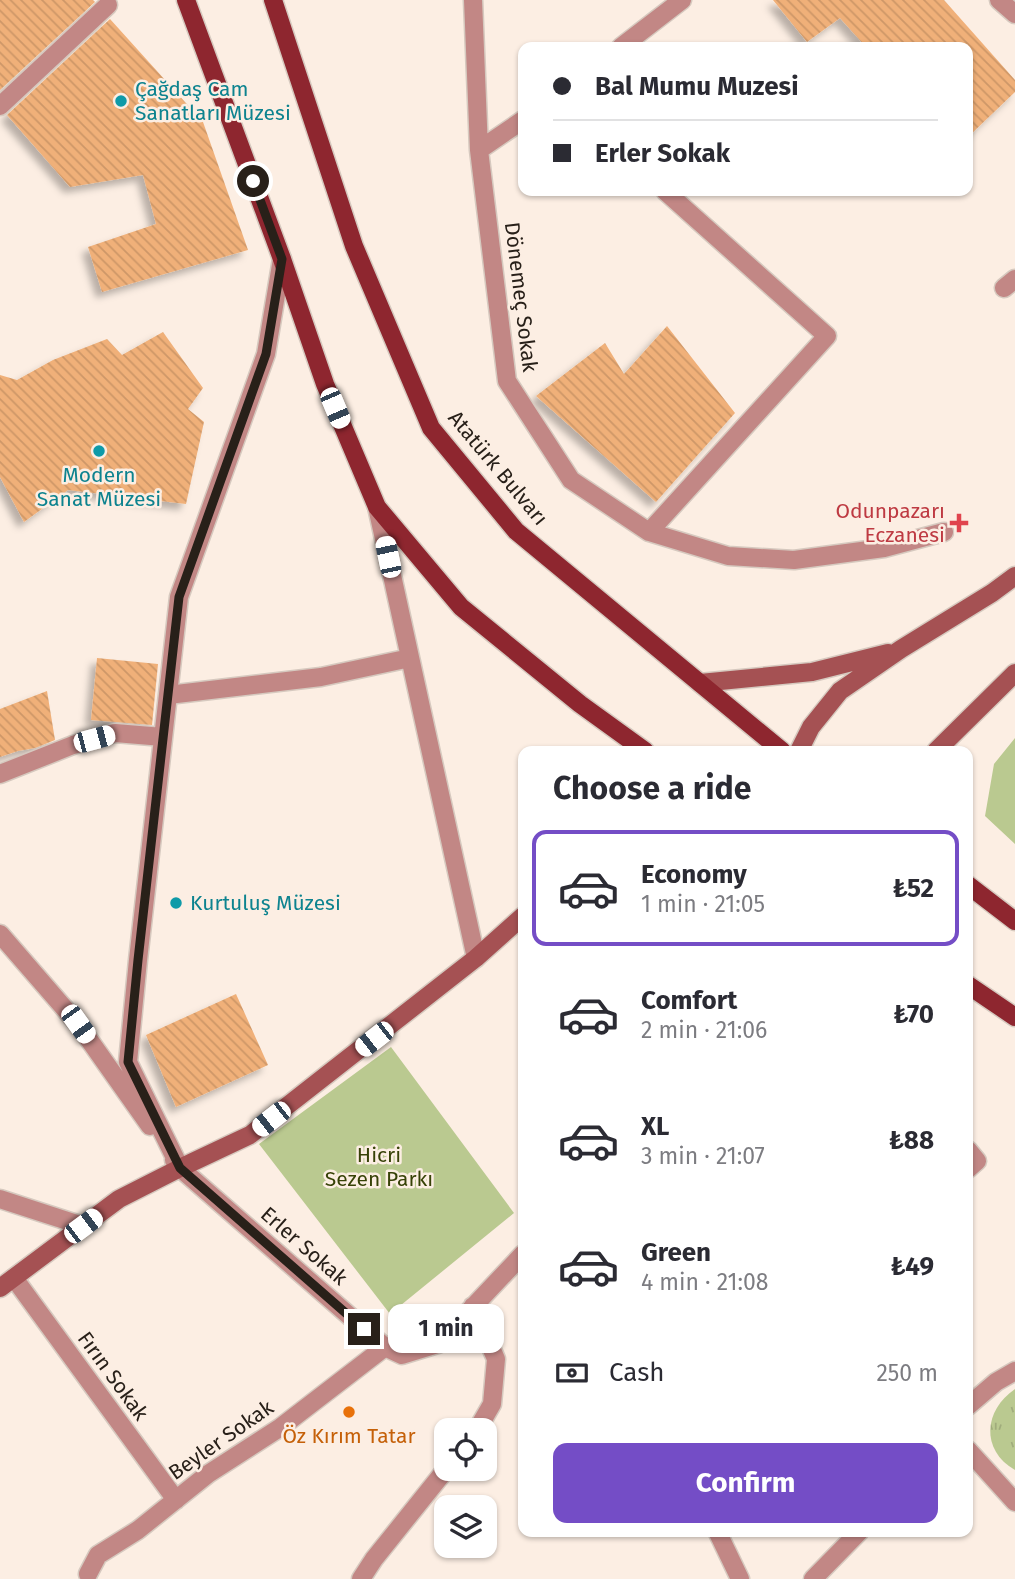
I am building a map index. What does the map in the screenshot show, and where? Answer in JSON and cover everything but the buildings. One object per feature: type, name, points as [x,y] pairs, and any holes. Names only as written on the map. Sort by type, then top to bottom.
[{"type":"main road","points":[[186,0],[282,259],[325,384],[377,507],[461,607],[580,704],[638,746]]},
{"type":"main road","name":"Atatürk Bulvarı","points":[[273,0],[354,246],[431,428],[516,531],[776,746]]},
{"type":"main road","points":[[973,889],[1015,920]]},
{"type":"main road","points":[[973,988],[1015,1017]]},
{"type":"street","name":"Dönemeç Sokak","points":[[473,0],[479,150],[507,381],[571,480],[649,533],[728,556],[794,560],[884,548],[944,532]]},
{"type":"street","points":[[627,42],[682,0]]},
{"type":"street","points":[[999,0],[1015,14]]},
{"type":"street","points":[[0,106],[108,5]]},
{"type":"street","points":[[479,150],[518,123]]},
{"type":"street","points":[[649,533],[827,336],[671,196]]},
{"type":"street","points":[[180,1168],[128,1062],[163,737],[179,597],[266,354],[282,259]]},
{"type":"street","points":[[377,507],[476,958]]},
{"type":"street","points":[[802,746],[811,727],[840,691],[1015,576]]},
{"type":"street","points":[[700,683],[812,672],[901,649]]},
{"type":"street","points":[[168,695],[321,677],[410,658]]},
{"type":"street","points":[[941,746],[1015,673]]},
{"type":"street","points":[[0,774],[73,745],[115,733],[163,737]]},
{"type":"street","points":[[7,1283],[119,1199],[250,1135],[476,958],[518,920]]},
{"type":"street","points":[[0,934],[78,1024],[180,1168]]},
{"type":"street","name":"Erler Sokak","points":[[180,1168],[385,1347],[402,1355],[438,1344],[473,1306]]},
{"type":"street","points":[[0,1199],[83,1226]]},
{"type":"street","points":[[484,1418],[492,1404],[496,1359],[473,1306],[518,1264]]},
{"type":"street","name":"Fırın Sokak","points":[[7,1283],[176,1500]]},
{"type":"street","name":"Beyler Sokak","points":[[87,1577],[98,1555],[138,1530],[208,1474],[281,1427],[385,1347]]},
{"type":"street","points":[[973,1401],[1015,1371]]},
{"type":"street","points":[[973,1456],[1015,1502]]},
{"type":"street","points":[[361,1579],[437,1481]]},
{"type":"street","points":[[719,1537],[740,1579]]},
{"type":"street","points":[[813,1579],[854,1537]]},
{"type":"green space","points":[[1015,738],[1015,844],[985,816],[994,764]]},
{"type":"green space","name":"Hicri Sezen Parkı","points":[[391,1047],[514,1213],[390,1314],[259,1144]]},
{"type":"green space","points":[[1015,1389],[1015,1470],[996,1452],[990,1430],[997,1408]]},
{"type":"place","name":"Çağdaş Cam Sanatları Müzesi","points":[[121,101]]},
{"type":"place","name":"Modern Sanat Müzesi","points":[[99,451]]},
{"type":"place","name":"Odunpazarı Eczanesi","points":[[959,523]]},
{"type":"place","name":"Kurtuluş Müzesi","points":[[176,903]]},
{"type":"place","name":"Öz Kırım Tatar","points":[[349,1412]]},
{"type":"route","points":[[253,181],[282,259],[266,354],[179,597],[128,1062],[180,1168],[364,1329]]}]
